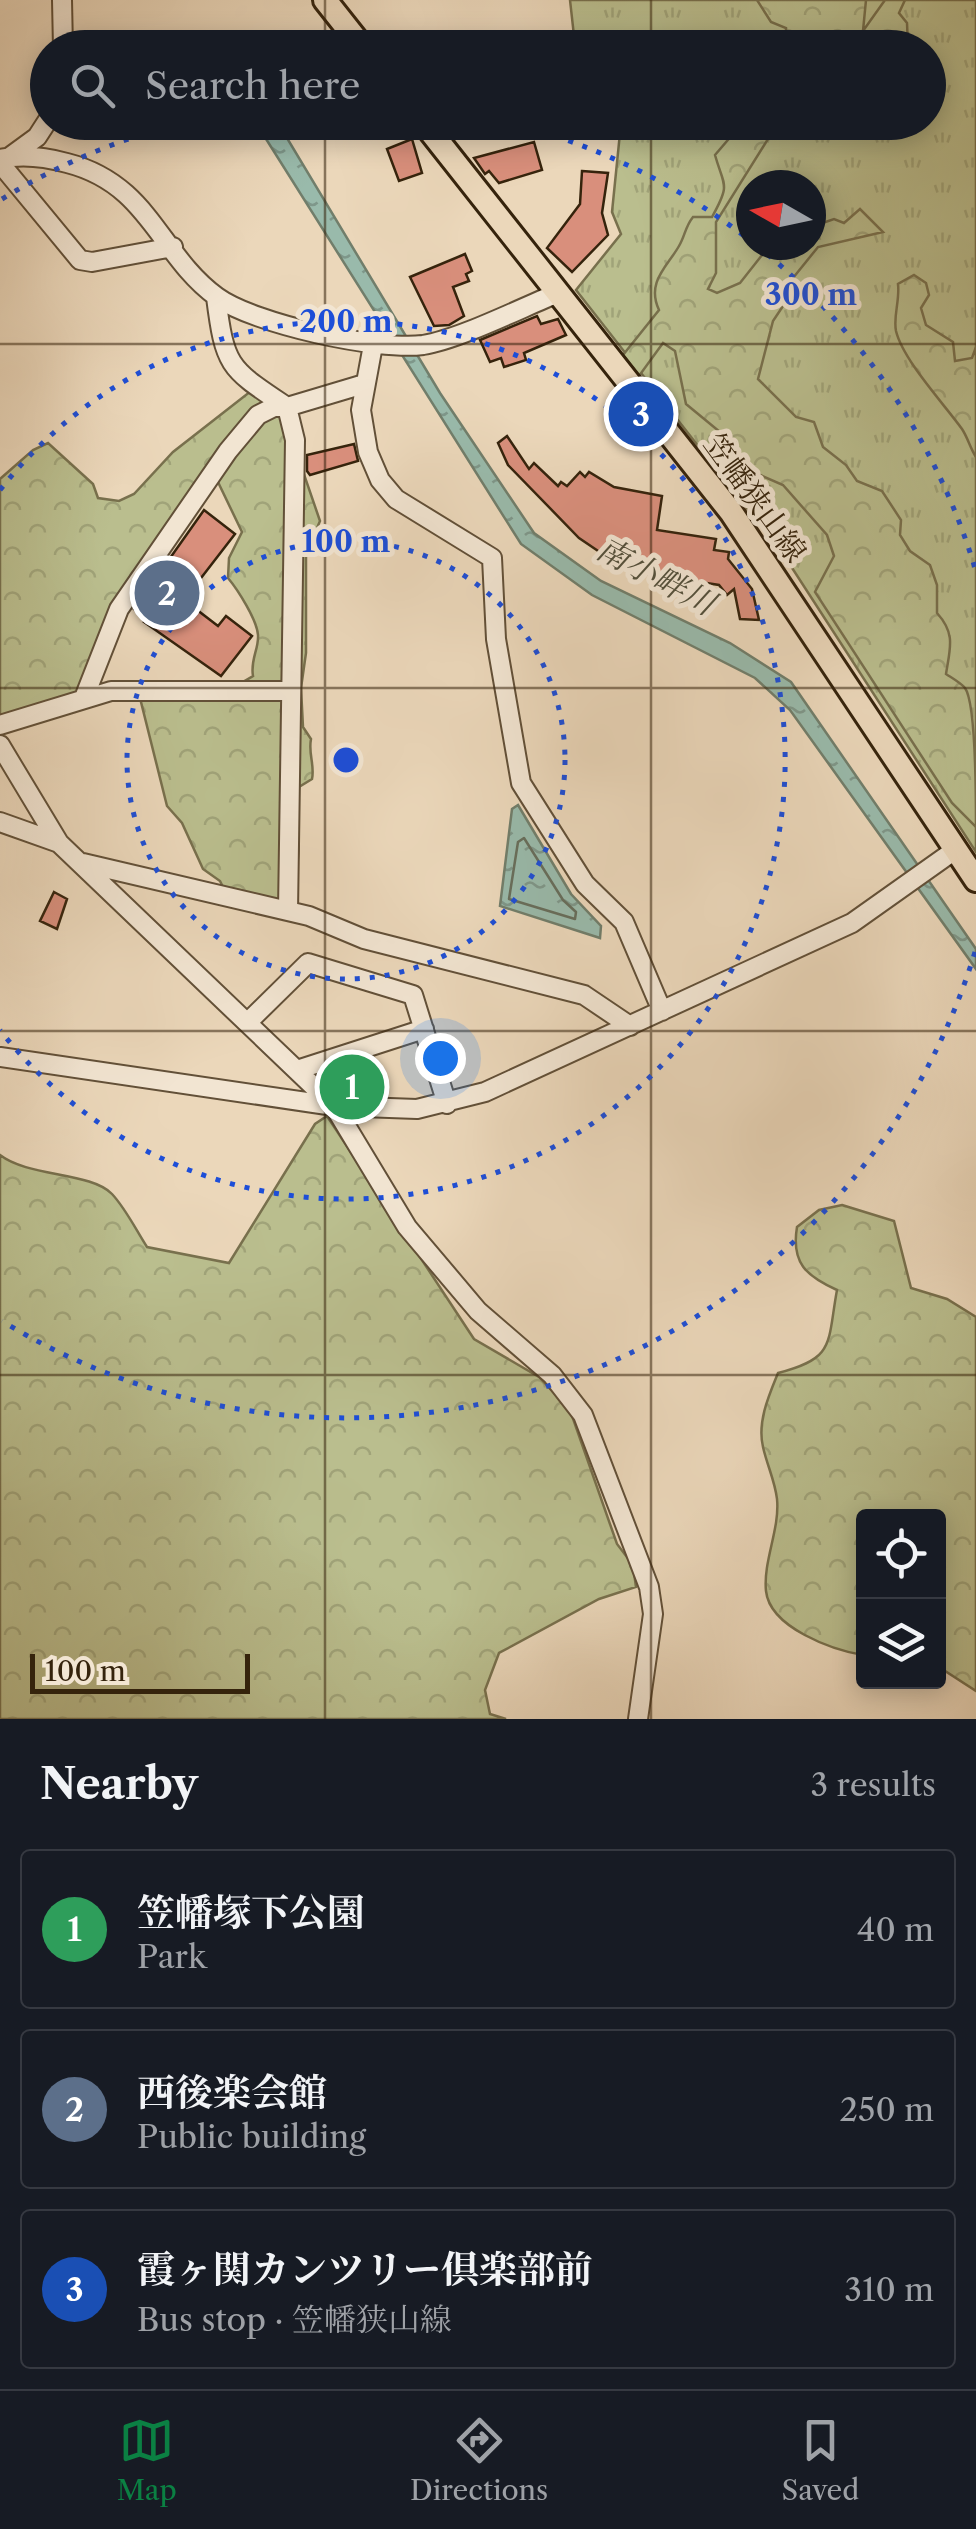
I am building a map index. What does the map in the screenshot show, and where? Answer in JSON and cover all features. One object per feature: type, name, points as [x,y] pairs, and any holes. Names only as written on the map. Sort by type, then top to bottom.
[{"type":"main road","points":[[325,0],[342,11]]},
{"type":"main road","name":"笠幡狭山線","points":[[437,140],[732,512],[947,856],[976,880]]},
{"type":"street","points":[[62,0],[63,30]]},
{"type":"street","points":[[4,159],[32,140]]},
{"type":"street","points":[[4,159],[39,157],[94,172],[136,201],[216,297],[244,311],[374,345],[423,344],[558,293]]},
{"type":"street","points":[[4,159],[80,260],[92,262],[174,247]]},
{"type":"street","points":[[216,297],[225,356],[235,371],[288,407],[295,440],[288,911]]},
{"type":"street","points":[[374,345],[361,410],[368,452],[388,494],[492,558],[496,639],[521,783],[584,884],[624,922],[662,1011]]},
{"type":"street","points":[[84,698],[119,609],[228,450],[258,415],[274,407],[288,407],[364,384]]},
{"type":"street","points":[[0,725],[112,691],[291,691]]},
{"type":"street","points":[[0,745],[59,843],[249,1020],[334,1106],[407,1227],[478,1311],[552,1375],[584,1415],[649,1587],[653,1614],[638,1719]]},
{"type":"street","points":[[0,822],[59,843]]},
{"type":"street","points":[[0,1057],[154,1083],[334,1106],[416,1109],[447,1104],[485,1092],[852,922],[947,856]]},
{"type":"street","points":[[82,863],[288,911],[444,962],[584,995],[630,1026]]},
{"type":"street","points":[[249,1020],[308,963],[412,994],[447,1104]]},
{"type":"street","points":[[300,1070],[424,1030]]},
{"type":"green space","points":[[570,0],[976,0],[976,852],[785,557],[576,290],[621,234],[612,212],[619,140],[946,140],[946,30],[573,30]]},
{"type":"green space","points":[[757,0],[866,0],[863,30],[786,30],[771,22]]},
{"type":"green space","points":[[885,0],[905,0],[899,13],[907,30],[864,30]]},
{"type":"green space","points":[[728,140],[767,140],[749,170],[736,170],[736,190],[716,222],[716,273],[708,289],[717,293],[740,283],[758,260],[808,260],[793,278],[791,294],[773,321],[758,379],[796,417],[814,422],[823,447],[846,465],[857,481],[882,491],[901,520],[900,535],[910,551],[930,565],[937,585],[937,613],[949,635],[946,674],[965,688],[969,697],[976,827],[952,803],[815,592],[834,556],[827,535],[783,485],[733,463],[720,432],[686,404],[675,351],[663,343],[639,376],[623,355],[659,310],[656,283],[690,221],[693,217],[712,217],[724,185],[715,155]]},
{"type":"green space","points":[[860,209],[883,232],[826,245],[826,222],[834,219],[844,223]]},
{"type":"green space","points":[[914,275],[926,283],[929,295],[921,308],[926,325],[953,342],[955,361],[972,358],[976,347],[976,457],[962,429],[900,343],[895,320],[898,284]]},
{"type":"green space","points":[[251,391],[283,413],[320,521],[306,554],[306,653],[301,688],[303,727],[311,739],[313,774],[299,787],[296,870],[282,900],[269,915],[226,893],[220,881],[203,869],[182,823],[167,806],[140,698],[241,683],[253,676],[257,629],[228,578],[229,558],[242,532],[217,480],[195,492],[78,692],[0,719],[0,479],[33,450],[48,443],[93,484],[98,498],[119,501],[134,494],[173,452]]},
{"type":"green space","points":[[327,1116],[474,1339],[539,1377],[570,1410],[617,1544],[633,1565],[636,1587],[599,1599],[499,1653],[485,1690],[490,1714],[506,1719],[0,1719],[0,1155],[26,1167],[102,1187],[122,1206],[147,1247],[229,1263],[315,1124]]},
{"type":"green space","points":[[842,1205],[894,1221],[911,1288],[947,1299],[976,1317],[976,1691],[946,1672],[946,1509],[856,1509],[856,1653],[805,1635],[779,1616],[770,1604],[767,1568],[777,1510],[762,1428],[778,1373],[820,1354],[829,1336],[837,1290],[809,1273],[796,1250],[797,1227],[819,1210]]},
{"type":"water","points":[[267,140],[288,140],[440,393],[534,533],[601,581],[730,643],[791,682],[976,949],[976,969],[790,710],[755,678],[592,595],[521,544]]},
{"type":"water","points":[[518,805],[571,894],[601,926],[600,938],[500,906],[512,809]]},
{"type":"building","points":[[412,140],[422,173],[399,181],[387,149]]},
{"type":"building","points":[[534,142],[542,170],[499,183],[489,171],[485,174],[474,158]]},
{"type":"building","points":[[582,171],[608,173],[602,213],[608,235],[572,272],[547,248],[580,204]]},
{"type":"building","points":[[465,254],[472,271],[466,274],[469,281],[453,287],[464,316],[449,325],[434,326],[410,277]]},
{"type":"building","points":[[537,316],[541,324],[558,319],[566,335],[524,353],[526,360],[504,367],[501,358],[490,362],[480,340]]},
{"type":"building","points":[[507,436],[529,469],[534,463],[558,486],[561,482],[567,486],[580,472],[585,477],[589,472],[614,487],[662,496],[657,530],[716,539],[714,550],[729,552],[728,559],[752,589],[759,620],[740,619],[734,589],[727,595],[719,585],[635,572],[635,576],[579,538],[508,465],[498,443]]},
{"type":"building","points":[[354,444],[358,461],[310,475],[307,471],[307,455]]},
{"type":"building","points":[[204,510],[235,534],[191,591],[196,597],[192,606],[218,626],[226,616],[252,636],[221,676],[144,622],[146,619],[134,609]]},
{"type":"building","points":[[54,892],[67,899],[57,929],[40,921]]},
{"type":"place","name":"霞ヶ関カンツリー倶楽部前","points":[[641,414]]},
{"type":"place","name":"西後楽会館","points":[[167,593]]},
{"type":"place","name":"笠幡塚下公園","points":[[352,1087]]},
{"type":"water label","name":"南小畔川","points":[[656,576]]}]
